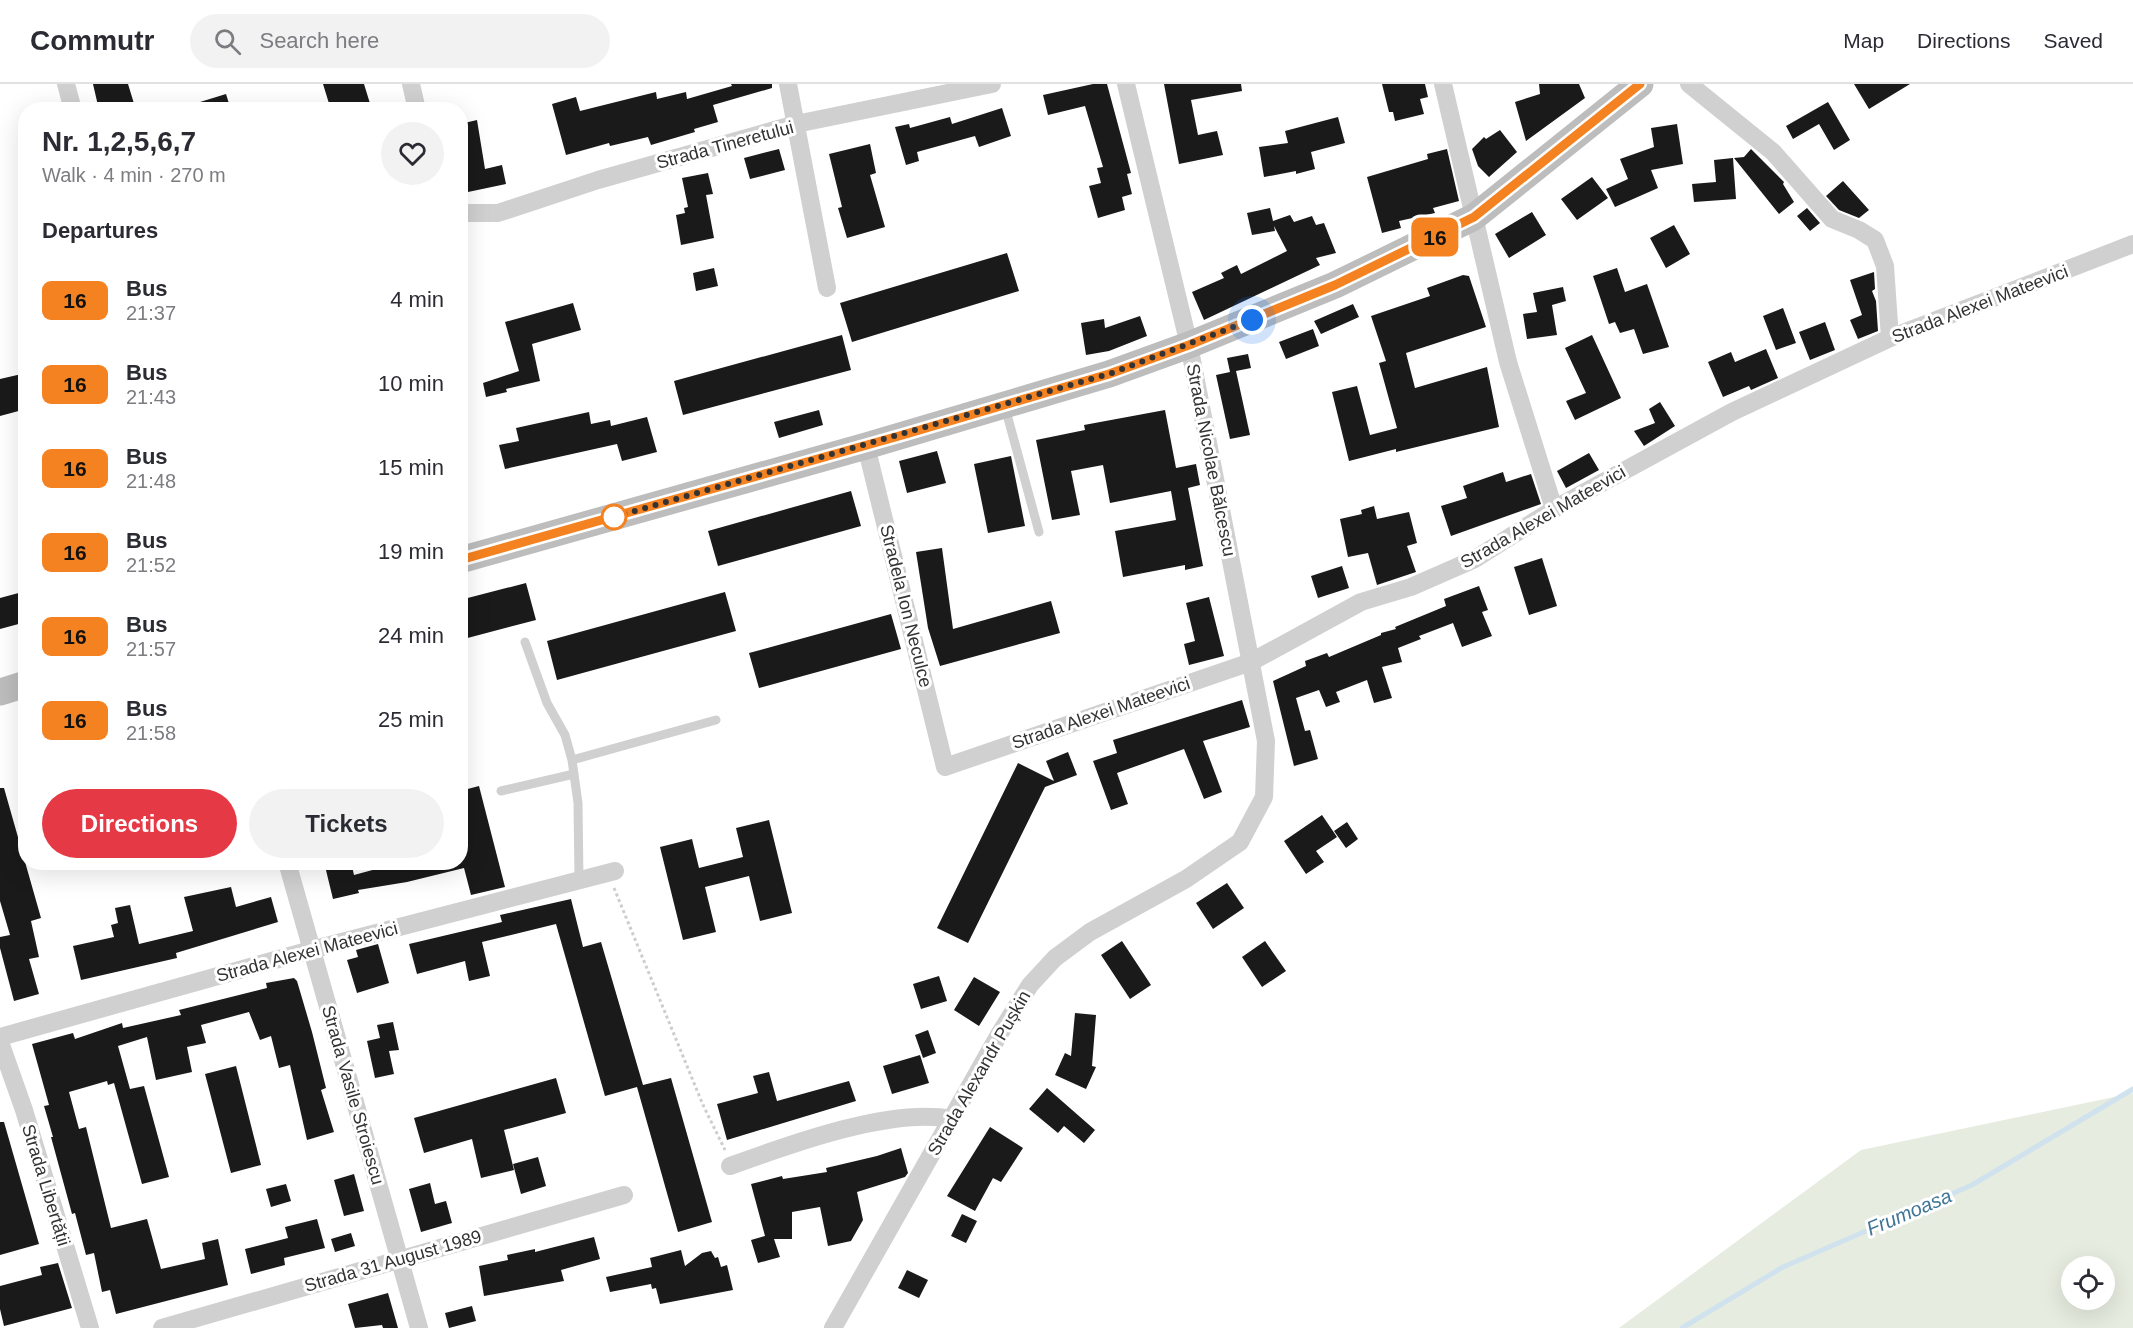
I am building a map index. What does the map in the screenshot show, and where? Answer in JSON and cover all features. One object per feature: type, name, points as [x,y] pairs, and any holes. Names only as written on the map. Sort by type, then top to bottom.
[{"type":"main road","points":[[468,558],[1005,405],[1109,374],[1189,345],[1335,285],[1474,217],[1640,84]]},
{"type":"main road","points":[[0,692],[18,686]]},
{"type":"street","points":[[66,84],[71,102]]},
{"type":"street","points":[[411,84],[415,102]]},
{"type":"street","points":[[788,84],[827,288]]},
{"type":"street","name":"Strada Tineretului","points":[[468,213],[498,213],[598,180],[796,124],[992,84]]},
{"type":"street","name":"Strada Nicolae Bălcescu","points":[[1126,84],[1189,345],[1251,662]]},
{"type":"street","points":[[1443,84],[1508,362],[1554,509]]},
{"type":"street","points":[[1689,84],[1773,153],[1832,219],[1859,230],[1875,240],[1885,266],[1890,338]]},
{"type":"street","name":"Strada Alexei Mateevici","points":[[945,767],[1251,662],[1361,602],[1411,587],[1475,559],[1554,509],[1732,412],[1890,338],[2133,244]]},
{"type":"street","name":"Stradela Ion Neculce","points":[[866,446],[945,767]]},
{"type":"street","name":"Strada Alexandr Pușkin","points":[[833,1328],[1006,1023],[1030,985],[1055,958],[1090,932],[1186,879],[1240,842],[1264,797],[1268,764],[1266,741],[1251,662]]},
{"type":"street","name":"Strada Vasile Stroiescu","points":[[289,870],[419,1328]]},
{"type":"street","name":"Strada Alexei Mateevici","points":[[0,1040],[311,950],[612,872]]},
{"type":"street","name":"Strada Libertății","points":[[0,1040],[24,1110],[90,1328]]},
{"type":"street","points":[[731,1166],[852,1127],[911,1115],[930,1115],[951,1119]]},
{"type":"street","name":"Strada 31 August 1989","points":[[162,1328],[624,1195]]},
{"type":"lane","points":[[1005,405],[1039,532]]},
{"type":"lane","points":[[525,642],[547,703],[565,735],[572,760],[578,803],[579,880]]},
{"type":"lane","points":[[572,760],[716,720]]},
{"type":"lane","points":[[501,791],[574,774]]},
{"type":"path","points":[[612,872],[703,1105],[731,1166]]},
{"type":"shaded area","points":[[2133,1093],[2133,1328],[1619,1328],[1861,1150]]},
{"type":"building","points":[[93,84],[128,84],[134,102],[97,102]]},
{"type":"building","points":[[323,84],[364,84],[370,102],[329,102]]},
{"type":"building","points":[[731,84],[772,84],[772,88],[713,105],[718,122],[694,129],[695,132],[651,145],[648,137],[610,146],[609,143],[566,155],[552,104],[576,97],[580,111],[656,92],[657,99],[686,92],[687,99],[732,86]]},
{"type":"building","points":[[1093,84],[1107,84],[1131,173],[1127,174],[1132,194],[1122,197],[1125,210],[1098,218],[1089,186],[1101,183],[1097,168],[1103,167],[1085,106],[1048,115],[1043,95]]},
{"type":"building","points":[[1164,84],[1241,84],[1242,91],[1191,100],[1198,135],[1217,131],[1223,155],[1179,164]]},
{"type":"building","points":[[1382,84],[1425,84],[1428,97],[1420,99],[1424,114],[1395,121],[1393,112],[1389,112]]},
{"type":"building","points":[[1539,84],[1579,84],[1585,98],[1526,141],[1515,102],[1540,94]]},
{"type":"building","points":[[1854,84],[1910,84],[1869,109]]},
{"type":"building","points":[[226,94],[228,102],[200,102]]},
{"type":"building","points":[[1828,102],[1850,140],[1834,150],[1819,124],[1793,139],[1786,126]]},
{"type":"building","points":[[1002,108],[1011,136],[979,147],[975,136],[917,152],[919,161],[906,165],[895,127],[909,124],[910,128],[950,117],[952,124]]},
{"type":"building","points":[[1338,117],[1345,143],[1311,152],[1315,169],[1296,174],[1296,171],[1264,177],[1259,147],[1288,143],[1285,131]]},
{"type":"building","points":[[477,120],[485,169],[502,165],[506,184],[468,192],[468,122]]},
{"type":"building","points":[[1677,124],[1683,164],[1651,170],[1658,188],[1615,207],[1606,189],[1628,179],[1620,159],[1654,147],[1651,128]]},
{"type":"building","points":[[1500,130],[1517,152],[1489,177],[1478,166],[1472,149],[1484,137],[1486,139]]},
{"type":"building","points":[[870,144],[876,173],[870,175],[885,227],[847,238],[838,208],[842,207],[829,154]]},
{"type":"building","points":[[779,149],[785,170],[750,179],[744,158]]},
{"type":"building","points":[[1447,149],[1459,201],[1433,208],[1435,213],[1399,221],[1401,228],[1382,233],[1367,177],[1428,159],[1427,154]]},
{"type":"building","points":[[1751,149],[1784,182],[1794,202],[1779,214],[1734,158],[1744,157]]},
{"type":"building","points":[[1733,158],[1736,199],[1694,202],[1692,184],[1716,182],[1714,160]]},
{"type":"building","points":[[708,173],[713,194],[706,195],[714,238],[681,245],[676,215],[685,213],[684,208],[688,207],[682,178]]},
{"type":"building","points":[[1592,177],[1608,198],[1577,220],[1561,199]]},
{"type":"building","points":[[1843,181],[1869,210],[1859,218],[1839,210],[1826,196]]},
{"type":"building","points":[[1270,208],[1273,221],[1290,215],[1294,222],[1312,216],[1316,225],[1324,223],[1336,253],[1316,258],[1320,265],[1204,320],[1192,292],[1224,278],[1221,273],[1237,265],[1241,274],[1287,251],[1274,226],[1275,231],[1252,235],[1247,213]]},
{"type":"building","points":[[1807,208],[1820,223],[1810,231],[1797,216]]},
{"type":"building","points":[[1532,212],[1546,235],[1509,258],[1495,234]]},
{"type":"building","points":[[1674,225],[1690,254],[1666,268],[1650,238]]},
{"type":"building","points":[[1007,253],[1019,291],[852,342],[840,303]]},
{"type":"building","points":[[714,268],[718,286],[696,291],[693,273]]},
{"type":"building","points":[[1617,268],[1625,292],[1647,284],[1669,347],[1643,354],[1634,329],[1620,333],[1615,322],[1609,324],[1593,276]]},
{"type":"building","points":[[1874,272],[1875,289],[1872,291],[1876,301],[1878,331],[1858,339],[1850,320],[1862,315],[1850,280]]},
{"type":"building","points":[[1463,275],[1469,276],[1486,327],[1406,353],[1415,388],[1487,367],[1499,427],[1349,461],[1332,392],[1357,386],[1370,435],[1397,428],[1379,363],[1386,361],[1371,316],[1430,296],[1427,288]]},
{"type":"building","points":[[1563,287],[1566,301],[1552,305],[1557,335],[1527,339],[1523,314],[1537,312],[1533,293]]},
{"type":"building","points":[[573,303],[581,330],[532,344],[540,381],[506,389],[507,392],[486,397],[483,383],[519,371],[505,322]]},
{"type":"building","points":[[1353,304],[1359,317],[1321,334],[1314,321]]},
{"type":"building","points":[[1783,308],[1796,343],[1776,350],[1763,316]]},
{"type":"building","points":[[1140,316],[1147,336],[1109,351],[1086,355],[1081,323],[1104,319],[1105,328]]},
{"type":"building","points":[[1825,322],[1835,350],[1810,360],[1799,332]]},
{"type":"building","points":[[1313,329],[1319,346],[1286,359],[1279,342]]},
{"type":"building","points":[[842,335],[851,370],[683,415],[674,381]]},
{"type":"building","points":[[1592,335],[1621,398],[1575,420],[1566,401],[1586,393],[1565,348]]},
{"type":"building","points":[[1766,349],[1778,378],[1751,390],[1749,386],[1723,397],[1708,362],[1731,352],[1735,362]]},
{"type":"building","points":[[1248,354],[1251,368],[1236,371],[1250,435],[1230,439],[1216,375],[1230,372],[1227,358]]},
{"type":"building","points":[[18,375],[18,411],[0,416],[0,379]]},
{"type":"building","points":[[1660,402],[1675,426],[1644,446],[1634,431],[1655,423],[1649,409]]},
{"type":"building","points":[[819,410],[823,425],[779,438],[774,422]]},
{"type":"building","points":[[1165,410],[1176,468],[1196,464],[1200,485],[1188,488],[1203,566],[1185,570],[1185,565],[1123,577],[1115,531],[1176,520],[1171,491],[1110,503],[1103,465],[1071,471],[1080,515],[1052,520],[1036,440],[1085,430],[1084,425]]},
{"type":"building","points":[[589,412],[591,424],[610,420],[611,426],[647,417],[657,452],[622,461],[617,444],[505,469],[499,445],[519,441],[516,428]]},
{"type":"building","points":[[937,451],[946,483],[907,493],[899,461]]},
{"type":"building","points":[[1589,453],[1599,470],[1566,488],[1557,471]]},
{"type":"building","points":[[1011,456],[1025,526],[988,533],[974,464]]},
{"type":"building","points":[[1503,472],[1506,482],[1531,474],[1541,504],[1451,536],[1441,506],[1467,498],[1463,486]]},
{"type":"building","points":[[851,491],[861,526],[718,566],[708,531]]},
{"type":"building","points":[[1374,506],[1377,519],[1409,512],[1417,543],[1407,546],[1416,572],[1377,585],[1368,553],[1348,557],[1340,519],[1362,514],[1361,510]]},
{"type":"building","points":[[942,548],[953,629],[1051,601],[1060,633],[940,666],[928,628],[916,552]]},
{"type":"building","points":[[1542,558],[1557,606],[1529,615],[1514,567]]},
{"type":"building","points":[[1342,566],[1349,588],[1318,598],[1311,576]]},
{"type":"building","points":[[526,583],[536,620],[468,638],[468,598]]},
{"type":"building","points":[[1479,586],[1488,610],[1482,612],[1492,636],[1462,647],[1453,623],[1419,636],[1421,639],[1398,648],[1402,662],[1382,667],[1392,698],[1374,703],[1367,680],[1336,692],[1340,702],[1326,707],[1319,690],[1296,698],[1305,731],[1310,730],[1318,759],[1294,766],[1273,681],[1306,666],[1305,661],[1327,653],[1329,657],[1381,635],[1381,633],[1396,629],[1395,627],[1446,606],[1444,599]]},
{"type":"building","points":[[725,592],[736,631],[557,680],[547,641]]},
{"type":"building","points":[[18,593],[18,624],[0,629],[0,598]]},
{"type":"building","points":[[1209,597],[1224,656],[1189,665],[1184,644],[1195,641],[1186,603]]},
{"type":"building","points":[[891,614],[901,649],[759,688],[749,653]]},
{"type":"building","points":[[1242,700],[1250,727],[1203,741],[1222,792],[1204,799],[1184,749],[1117,773],[1128,804],[1111,810],[1093,761],[1117,753],[1113,740]]},
{"type":"building","points":[[1068,752],[1077,775],[1045,787],[968,943],[937,928],[1018,763],[1054,781],[1046,761]]},
{"type":"building","points":[[479,786],[505,887],[471,895],[465,870],[468,870],[468,789]]},
{"type":"building","points":[[0,788],[4,788],[18,837],[18,870],[27,870],[41,918],[31,921],[39,957],[29,959],[39,994],[14,1001],[0,948],[0,937],[10,935],[0,901]]},
{"type":"building","points":[[1322,815],[1337,837],[1316,851],[1324,862],[1306,874],[1284,841]]},
{"type":"building","points":[[769,820],[792,913],[760,921],[749,876],[705,887],[716,932],[683,940],[660,847],[692,839],[699,868],[743,857],[736,828]]},
{"type":"building","points":[[1347,822],[1358,839],[1346,848],[1334,831]]},
{"type":"building","points":[[326,870],[353,870],[354,875],[372,870],[456,870],[407,882],[358,890],[359,893],[333,899]]},
{"type":"building","points":[[1227,883],[1244,908],[1213,929],[1196,903]]},
{"type":"building","points":[[231,887],[236,907],[271,897],[278,922],[176,953],[177,958],[81,980],[73,946],[114,937],[111,925],[118,923],[115,908],[130,905],[139,944],[193,931],[184,897]]},
{"type":"building","points":[[571,899],[583,947],[601,942],[643,1085],[671,1078],[712,1222],[678,1232],[637,1087],[605,1096],[556,924],[482,942],[490,976],[469,981],[465,961],[417,974],[409,944],[502,922],[500,915]]},
{"type":"building","points":[[1122,941],[1151,985],[1130,999],[1101,955]]},
{"type":"building","points":[[1265,941],[1286,971],[1262,987],[1242,957]]},
{"type":"building","points":[[378,944],[389,983],[357,993],[347,960],[358,957],[356,950]]},
{"type":"building","points":[[939,976],[947,1001],[921,1009],[913,984]]},
{"type":"building","points":[[974,977],[1000,992],[979,1026],[954,1010]]},
{"type":"building","points":[[294,978],[297,981],[312,1032],[326,1088],[321,1090],[334,1132],[307,1140],[290,1065],[279,1068],[271,1036],[260,1040],[249,1012],[201,1025],[206,1043],[187,1047],[192,1072],[156,1080],[147,1037],[118,1046],[130,1089],[144,1086],[169,1177],[142,1184],[114,1083],[108,1085],[107,1081],[69,1092],[79,1129],[86,1127],[111,1228],[147,1219],[161,1269],[205,1259],[202,1243],[218,1239],[228,1285],[116,1314],[110,1290],[102,1292],[94,1253],[86,1255],[75,1213],[72,1214],[51,1137],[53,1137],[44,1106],[49,1105],[32,1044],[73,1033],[75,1039],[122,1023],[123,1028],[181,1015],[179,1010],[267,988],[266,983]]},
{"type":"building","points":[[1075,1013],[1096,1015],[1092,1066],[1096,1067],[1086,1089],[1055,1075],[1065,1053],[1071,1056]]},
{"type":"building","points":[[393,1022],[399,1050],[389,1051],[394,1074],[375,1078],[367,1041],[380,1038],[377,1025]]},
{"type":"building","points":[[928,1030],[936,1053],[923,1058],[915,1035]]},
{"type":"building","points":[[920,1055],[929,1083],[892,1094],[883,1066]]},
{"type":"building","points":[[236,1066],[261,1165],[231,1173],[205,1074]]},
{"type":"building","points":[[769,1072],[777,1101],[849,1081],[856,1101],[727,1140],[717,1104],[758,1093],[753,1076]]},
{"type":"building","points":[[556,1078],[566,1113],[504,1130],[514,1170],[481,1178],[472,1139],[424,1153],[414,1118]]},
{"type":"building","points":[[1047,1088],[1095,1130],[1084,1143],[1064,1126],[1058,1133],[1029,1109]]},
{"type":"building","points":[[0,1122],[4,1122],[39,1244],[0,1255]]},
{"type":"building","points":[[990,1127],[1023,1148],[1001,1182],[993,1178],[975,1211],[947,1196]]},
{"type":"building","points":[[901,1148],[908,1173],[905,1177],[857,1192],[863,1220],[851,1241],[828,1246],[820,1207],[792,1212],[792,1239],[774,1239],[780,1257],[758,1263],[751,1240],[765,1236],[751,1184],[782,1176],[783,1179],[827,1172],[826,1168]]},
{"type":"building","points":[[538,1157],[546,1186],[521,1194],[513,1164]]},
{"type":"building","points":[[354,1174],[364,1211],[344,1216],[334,1180]]},
{"type":"building","points":[[430,1183],[435,1204],[446,1201],[452,1223],[421,1232],[409,1189]]},
{"type":"building","points":[[286,1184],[291,1201],[271,1207],[266,1189]]},
{"type":"building","points":[[962,1214],[977,1221],[966,1243],[951,1236]]},
{"type":"building","points":[[317,1219],[325,1248],[284,1258],[285,1265],[251,1274],[245,1249],[288,1238],[285,1227]]},
{"type":"building","points":[[351,1233],[355,1246],[335,1252],[331,1239]]},
{"type":"building","points":[[594,1237],[600,1259],[561,1270],[564,1281],[484,1296],[479,1266],[508,1260],[507,1255],[535,1249],[535,1252]]},
{"type":"building","points":[[681,1250],[685,1266],[702,1253],[711,1251],[715,1258],[718,1257],[721,1267],[727,1265],[733,1290],[660,1304],[656,1288],[652,1289],[651,1284],[610,1292],[606,1277],[652,1267],[650,1258]]},
{"type":"building","points":[[58,1263],[72,1308],[4,1326],[0,1309],[0,1286],[42,1275],[40,1267]]},
{"type":"building","points":[[907,1270],[928,1280],[919,1298],[898,1288]]},
{"type":"building","points":[[388,1293],[398,1328],[383,1328],[382,1325],[355,1328],[348,1304]]},
{"type":"building","points":[[472,1306],[476,1321],[449,1328],[445,1313]]},
{"type":"waterway","name":"Frumoasa","points":[[1682,1328],[1783,1267],[1972,1185],[2133,1089]]},
{"type":"bus line","name":"16","points":[[468,558],[906,434],[1109,374],[1189,345],[1335,285],[1474,217],[1640,84]]},
{"type":"route","points":[[614,517],[1109,374],[1252,320]]}]
